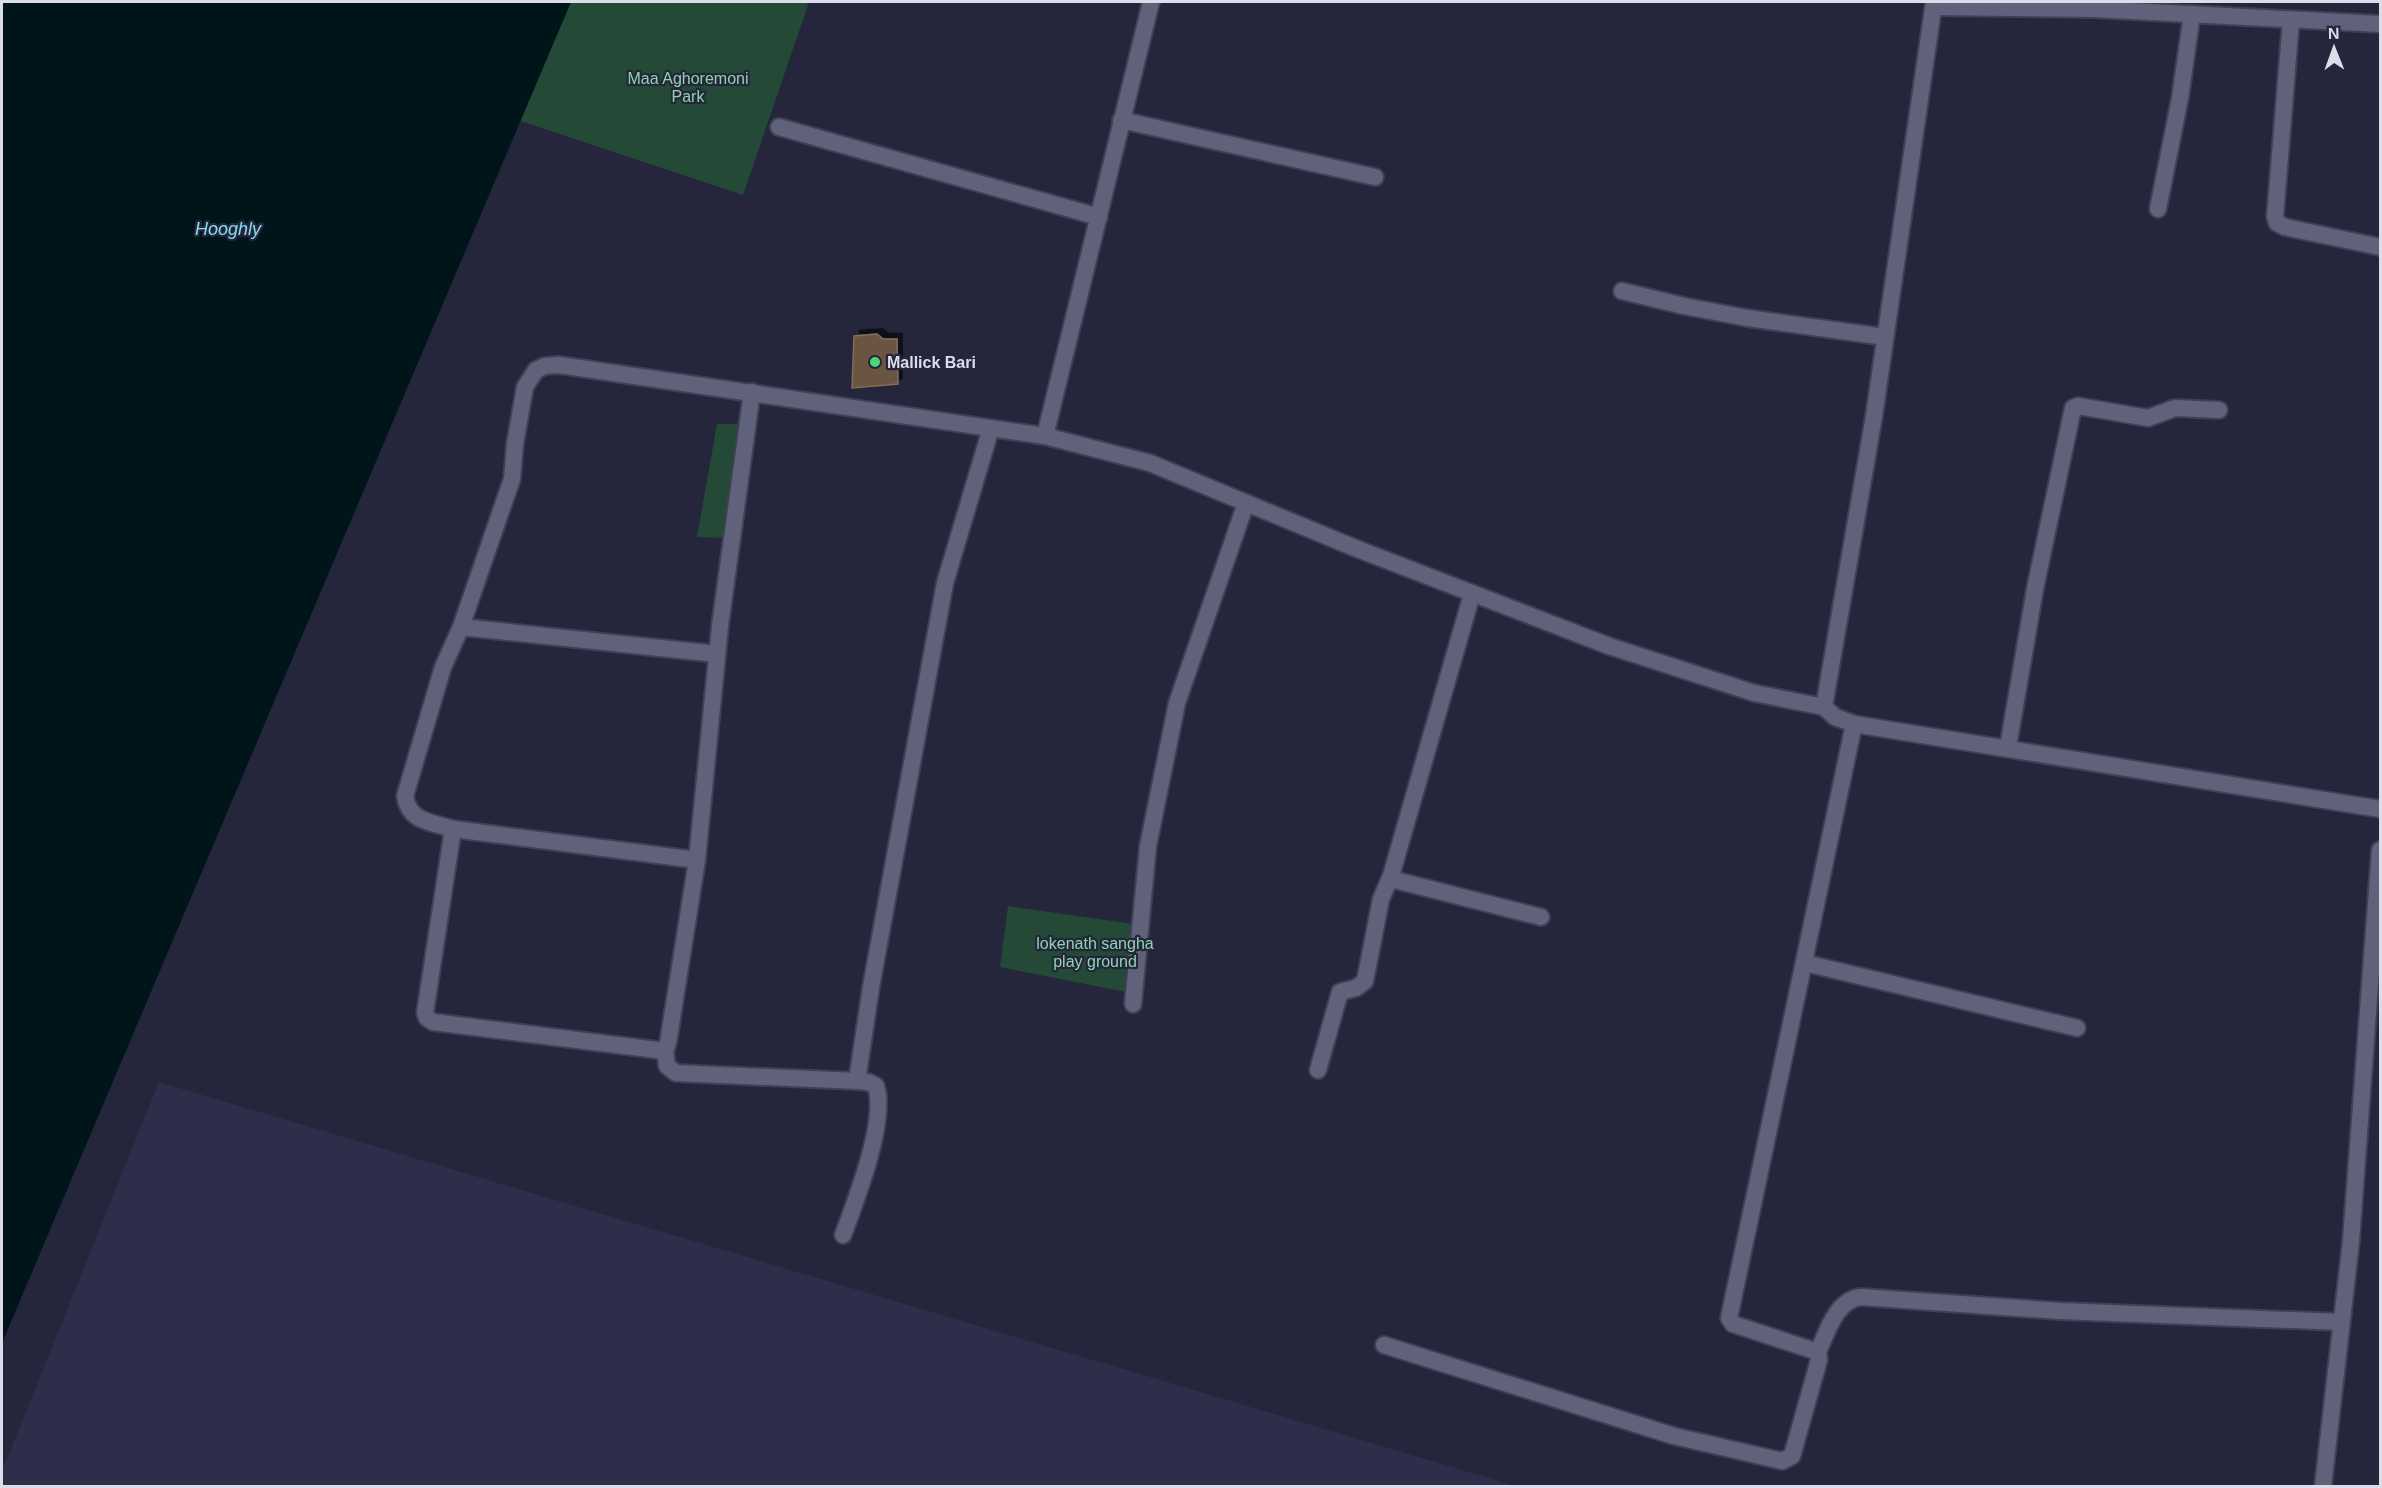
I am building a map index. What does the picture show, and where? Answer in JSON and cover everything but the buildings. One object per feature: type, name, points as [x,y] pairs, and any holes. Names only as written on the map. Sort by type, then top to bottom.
[{"type":"street","points":[[1045,436],[1151,2]]},
{"type":"street","points":[[1824,706],[1874,416],[1934,4],[2093,9],[2154,7],[2192,15],[2380,24]]},
{"type":"street","points":[[2158,209],[2180,99],[2192,15]]},
{"type":"street","points":[[2292,20],[2275,218],[2277,223],[2285,227],[2380,248]]},
{"type":"street","points":[[1121,120],[1375,177]]},
{"type":"street","points":[[779,127],[1099,217]]},
{"type":"street","points":[[1622,291],[1747,318],[1885,337]]},
{"type":"street","points":[[697,860],[453,830],[416,818],[406,807],[405,796],[443,666],[460,627],[512,479],[514,444],[525,387],[536,370],[545,366],[559,365],[752,392],[1045,436],[1150,463],[1472,594],[1609,646],[1754,693],[1824,706],[1835,717],[1854,724],[2008,747],[2380,809]]},
{"type":"street","points":[[752,392],[717,654],[697,860],[668,1044],[665,1051],[667,1066],[676,1073],[857,1081],[868,1082],[876,1086],[879,1094],[878,1105],[867,1170],[843,1235]]},
{"type":"street","points":[[2008,747],[2035,589],[2073,408],[2079,406],[2148,418],[2175,408],[2219,410]]},
{"type":"street","points":[[857,1081],[871,987],[945,583],[991,428]]},
{"type":"street","points":[[1133,1004],[1148,846],[1177,703],[1246,503]]},
{"type":"street","points":[[1318,1070],[1340,992],[1356,988],[1365,981],[1381,899],[1391,876],[1472,594]]},
{"type":"street","points":[[460,627],[717,654]]},
{"type":"street","points":[[1818,1352],[1733,1324],[1729,1318],[1854,724]]},
{"type":"street","points":[[453,830],[427,1018],[445,1023],[665,1051]]},
{"type":"street","points":[[2326,1486],[2350,1241],[2380,850]]},
{"type":"street","points":[[1391,876],[1395,880],[1541,916]]},
{"type":"street","points":[[1805,963],[2077,1028]]},
{"type":"street","points":[[1384,1345],[1674,1436],[1782,1461],[1792,1456],[1819,1360],[1818,1352],[1840,1309],[1846,1302],[1861,1297],[2061,1311],[2341,1322]]},
{"type":"shaded area","points":[[159,1082],[1516,1486],[2,1486],[2,1471]]},
{"type":"green space","name":"Maa Aghoremoni Park","points":[[410,2],[809,2],[743,195],[476,106]]},
{"type":"green space","points":[[717,424],[745,424],[729,538],[697,537]]},
{"type":"green space","name":"lokenath sangha play ground","points":[[1008,906],[1133,924],[1126,992],[1000,967]]},
{"type":"water","name":"Hooghly","points":[[2,2],[571,2],[2,1343]]},
{"type":"place","name":"Mallick Bari","points":[[875,362]]}]
